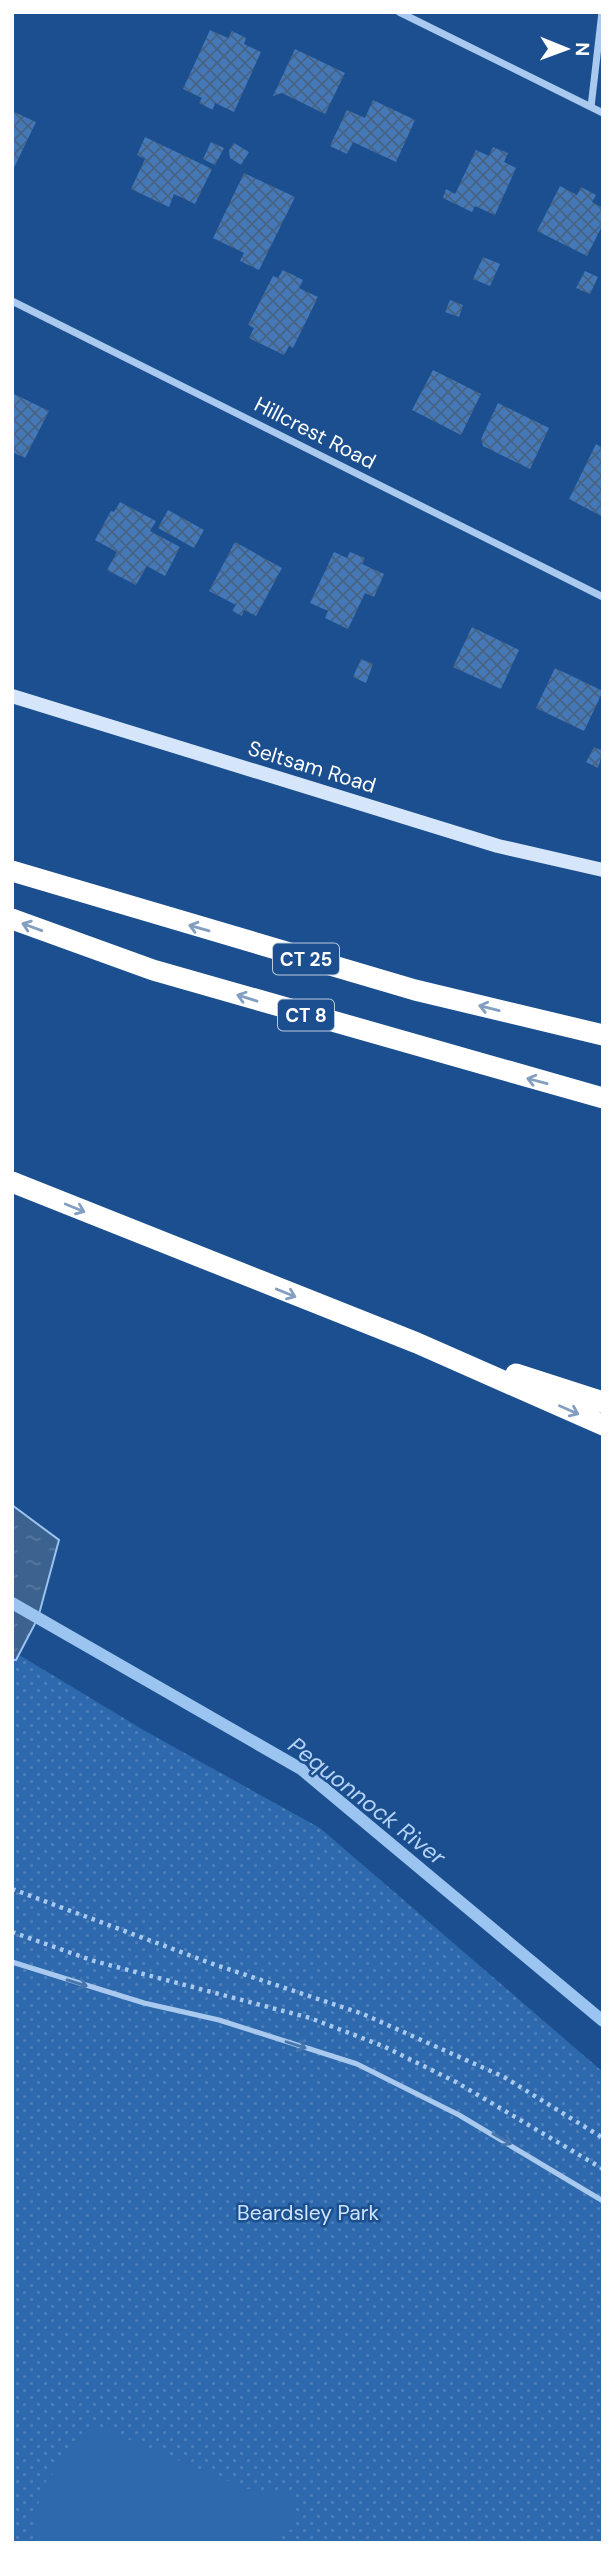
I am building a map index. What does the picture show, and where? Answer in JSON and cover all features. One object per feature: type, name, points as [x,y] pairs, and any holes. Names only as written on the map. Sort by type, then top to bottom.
[{"type":"highway","name":"CT 25","points":[[12,872],[415,990],[603,1035]]},
{"type":"highway","name":"CT 8","points":[[12,919],[153,970],[603,1098]]},
{"type":"highway","points":[[12,1182],[417,1343],[603,1425]]},
{"type":"highway","points":[[417,1343],[603,1402]]},
{"type":"main road","name":"Seltsam Road","points":[[12,696],[498,846],[603,870]]},
{"type":"street","points":[[399,12],[603,113]]},
{"type":"street","points":[[591,107],[602,12]]},
{"type":"street","name":"Hillcrest Road","points":[[12,301],[603,597]]},
{"type":"lane","points":[[12,1962],[144,2003],[219,2020],[357,2064],[459,2115],[603,2201]]},
{"type":"path","points":[[12,1889],[212,1964],[363,2014],[504,2077],[603,2138]]},
{"type":"green space","name":"Beardsley Park","points":[[21,1656],[145,1731],[320,1828],[603,2072],[603,2543],[12,2543],[12,1657]]},
{"type":"green space","points":[[91,2424],[248,2489],[292,2494],[292,2529],[262,2543],[32,2543],[41,2488]]},
{"type":"water","points":[[12,1505],[59,1540],[38,1618],[16,1660],[12,1660]]},
{"type":"building","points":[[210,30],[228,38],[232,31],[246,38],[244,44],[261,52],[234,112],[215,103],[213,110],[199,103],[202,98],[183,89]]},
{"type":"building","points":[[295,49],[345,73],[325,114],[282,93],[273,96]]},
{"type":"building","points":[[373,100],[415,120],[396,162],[353,142],[347,154],[330,146],[347,110],[365,118]]},
{"type":"building","points":[[12,111],[36,122],[12,172]]},
{"type":"building","points":[[145,137],[212,169],[195,204],[174,194],[169,207],[131,189],[145,159],[137,155]]},
{"type":"building","points":[[211,142],[224,148],[215,165],[203,159]]},
{"type":"building","points":[[234,143],[249,152],[241,165],[230,158],[229,150]]},
{"type":"building","points":[[493,147],[508,153],[504,162],[516,168],[495,215],[475,206],[472,212],[443,198],[446,189],[455,194],[476,150],[489,156]]},
{"type":"building","points":[[244,173],[295,197],[259,270],[240,261],[244,253],[213,238]]},
{"type":"building","points":[[560,186],[577,195],[581,187],[596,195],[592,202],[603,208],[603,224],[587,256],[537,231]]},
{"type":"building","points":[[483,257],[500,264],[490,286],[473,279]]},
{"type":"building","points":[[283,270],[303,280],[299,288],[318,297],[293,348],[289,346],[284,355],[249,338],[254,328],[248,325],[273,276],[278,278]]},
{"type":"building","points":[[585,271],[598,277],[590,294],[576,288]]},
{"type":"building","points":[[450,300],[463,305],[459,317],[445,312]]},
{"type":"building","points":[[433,370],[481,394],[461,435],[412,410]]},
{"type":"building","points":[[12,393],[49,411],[25,458],[12,452]]},
{"type":"building","points":[[498,403],[549,428],[530,469],[483,446],[481,439]]},
{"type":"building","points":[[596,444],[603,448],[603,517],[569,499]]},
{"type":"building","points":[[120,502],[156,521],[150,531],[180,547],[165,576],[147,566],[136,585],[107,570],[117,552],[95,540],[111,511],[114,512]]},
{"type":"building","points":[[168,510],[204,530],[194,548],[158,528]]},
{"type":"building","points":[[235,542],[282,568],[256,616],[244,610],[242,616],[232,611],[236,605],[209,591]]},
{"type":"building","points":[[334,552],[347,558],[350,552],[365,558],[362,564],[384,574],[374,597],[365,593],[348,629],[325,618],[328,611],[310,603]]},
{"type":"building","points":[[472,627],[519,650],[501,689],[453,667]]},
{"type":"building","points":[[361,659],[373,664],[366,683],[353,677]]},
{"type":"building","points":[[555,668],[603,691],[584,731],[536,708]]},
{"type":"building","points":[[594,747],[603,751],[598,768],[586,762]]},
{"type":"waterway","name":"Pequonnock River","points":[[12,1603],[301,1769],[603,2021]]}]
